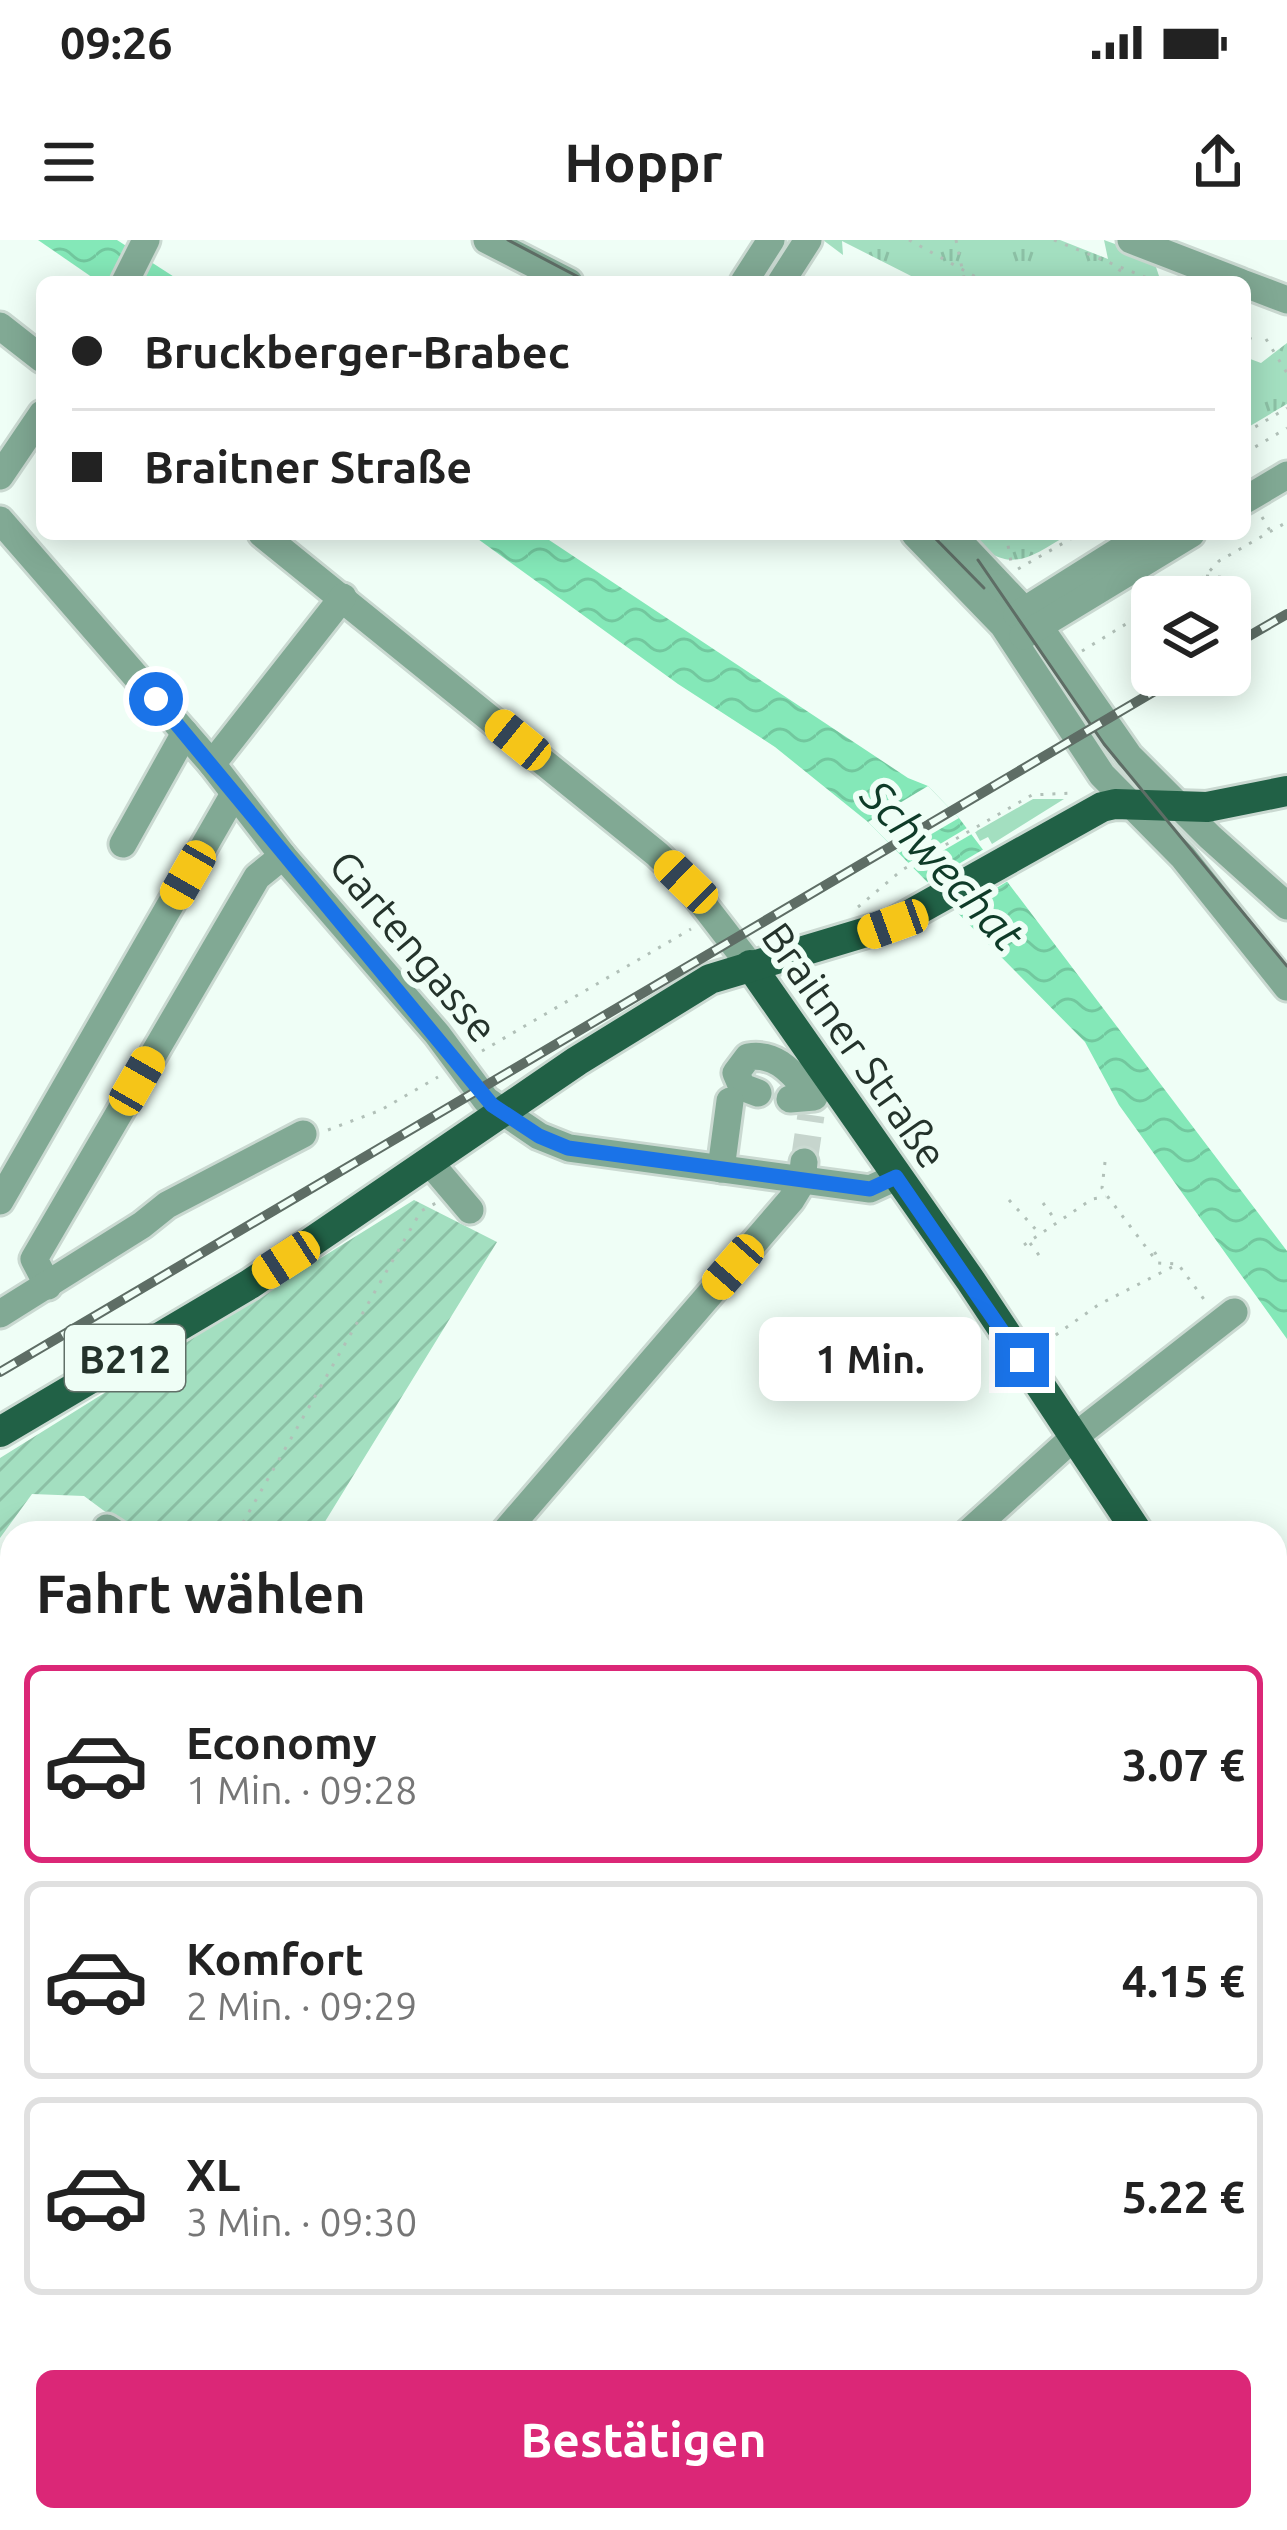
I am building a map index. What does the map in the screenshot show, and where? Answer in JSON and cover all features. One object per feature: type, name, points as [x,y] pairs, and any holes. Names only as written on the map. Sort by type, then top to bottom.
[{"type":"main road","name":"B212","points":[[0,1432],[250,1284],[577,1061],[710,979],[893,924],[1102,807],[1208,807],[1287,790]]},
{"type":"main road","name":"Braitner Straße","points":[[750,965],[812,1099],[896,1177],[1031,1363],[1073,1438],[1130,1521]]},
{"type":"street","points":[[128,276],[146,240]]},
{"type":"street","points":[[488,240],[557,276]]},
{"type":"street","points":[[748,276],[771,240]]},
{"type":"street","points":[[785,276],[808,240]]},
{"type":"street","points":[[1130,248],[1220,276]]},
{"type":"street","points":[[1251,286],[1287,300]]},
{"type":"street","points":[[0,326],[36,354]]},
{"type":"street","points":[[0,476],[36,423]]},
{"type":"street","points":[[1251,475],[1287,454]]},
{"type":"street","points":[[1251,496],[1287,475]]},
{"type":"street","name":"Gartengasse","points":[[0,520],[212,764],[486,1100],[539,1136],[568,1148],[721,1169],[803,1172],[870,1189],[896,1177]]},
{"type":"street","name":"Braitner Straße","points":[[270,540],[657,854],[686,882],[750,965]]},
{"type":"street","points":[[922,540],[1020,625],[1178,806],[1287,906]]},
{"type":"street","points":[[958,540],[978,560],[1020,625],[1084,753],[1183,857],[1287,987]]},
{"type":"street","points":[[1020,625],[1138,540]]},
{"type":"street","points":[[1020,625],[1180,540]]},
{"type":"street","points":[[212,764],[343,597]]},
{"type":"street","points":[[123,844],[185,733]]},
{"type":"street","points":[[0,1201],[235,794]]},
{"type":"street","points":[[48,1286],[34,1259],[257,877],[283,856]]},
{"type":"street","points":[[758,1094],[742,1087],[736,1073],[748,1057],[761,1055],[787,1068],[812,1099]]},
{"type":"street","points":[[721,1169],[730,1101]]},
{"type":"street","points":[[0,1314],[167,1204],[303,1134]]},
{"type":"street","points":[[431,1164],[461,1202]]},
{"type":"street","points":[[514,1521],[790,1200],[803,1172]]},
{"type":"street","points":[[981,1521],[1073,1438],[1228,1317]]},
{"type":"path","points":[[909,240],[974,276]]},
{"type":"path","points":[[956,240],[963,276]]},
{"type":"path","points":[[1054,240],[1143,276]]},
{"type":"path","points":[[1116,276],[1130,248]]},
{"type":"path","points":[[1266,339],[1287,373]]},
{"type":"path","points":[[1251,430],[1287,409]]},
{"type":"path","points":[[1251,449],[1287,428]]},
{"type":"path","points":[[1204,576],[1219,561],[1287,522]]},
{"type":"path","points":[[1007,540],[1010,560]]},
{"type":"path","points":[[1017,570],[1068,540]]},
{"type":"path","points":[[1081,652],[1131,621]]},
{"type":"path","points":[[859,907],[902,870],[1032,795],[1064,796],[1085,787]]},
{"type":"path","points":[[303,1134],[323,1132],[381,1110],[697,925]]},
{"type":"path","points":[[1105,1162],[1102,1188],[1153,1255],[1159,1262],[1178,1264],[1228,1317]]},
{"type":"path","points":[[1044,1262],[1027,1243],[1092,1199],[1108,1197]]},
{"type":"path","points":[[1009,1200],[1040,1234]]},
{"type":"path","points":[[244,1521],[421,1211],[461,1202]]},
{"type":"path","points":[[1043,1203],[1058,1222]]},
{"type":"path","points":[[1153,1255],[1164,1247]]},
{"type":"path","points":[[1031,1363],[1098,1305],[1178,1264]]},
{"type":"green space","points":[[823,240],[1060,240],[1108,259],[1104,240],[1140,253],[1139,258],[1155,264],[1159,276],[911,276],[842,241],[843,255]]},
{"type":"green space","points":[[1287,343],[1287,404],[1251,425],[1251,359],[1261,363]]},
{"type":"green space","points":[[973,540],[1059,540],[1017,560]]},
{"type":"green space","points":[[1033,799],[1064,799],[992,844],[988,837],[980,841],[975,832]]},
{"type":"green space","points":[[414,1200],[497,1242],[325,1521],[118,1521],[84,1496],[32,1494],[12,1521],[0,1521],[0,1458]]},
{"type":"water","points":[[38,240],[117,240],[173,276],[90,276]]},
{"type":"water","name":"Schwechat","points":[[479,540],[549,540],[908,778],[928,786],[959,818],[1287,1251],[1287,1339],[1119,1105],[1085,1042],[868,822],[775,747],[678,684]]},
{"type":"pier","points":[[928,786],[959,818],[899,853],[868,822]]},
{"type":"pier","points":[[972,825],[977,831],[908,871],[903,866]]},
{"type":"pier","points":[[989,846],[1013,878],[953,914],[923,885]]},
{"type":"tunnel","points":[[804,1162],[811,1115]]},
{"type":"tram line","points":[[508,240],[577,276]]},
{"type":"tram line","points":[[937,540],[984,588]]},
{"type":"tram line","points":[[978,560],[1104,744],[1287,966]]},
{"type":"railway","points":[[1251,635],[1287,614]]},
{"type":"railway","points":[[0,1372],[1146,696]]},
{"type":"route","points":[[156,699],[492,1105],[539,1136],[568,1148],[870,1189],[896,1177],[1022,1360]]}]
